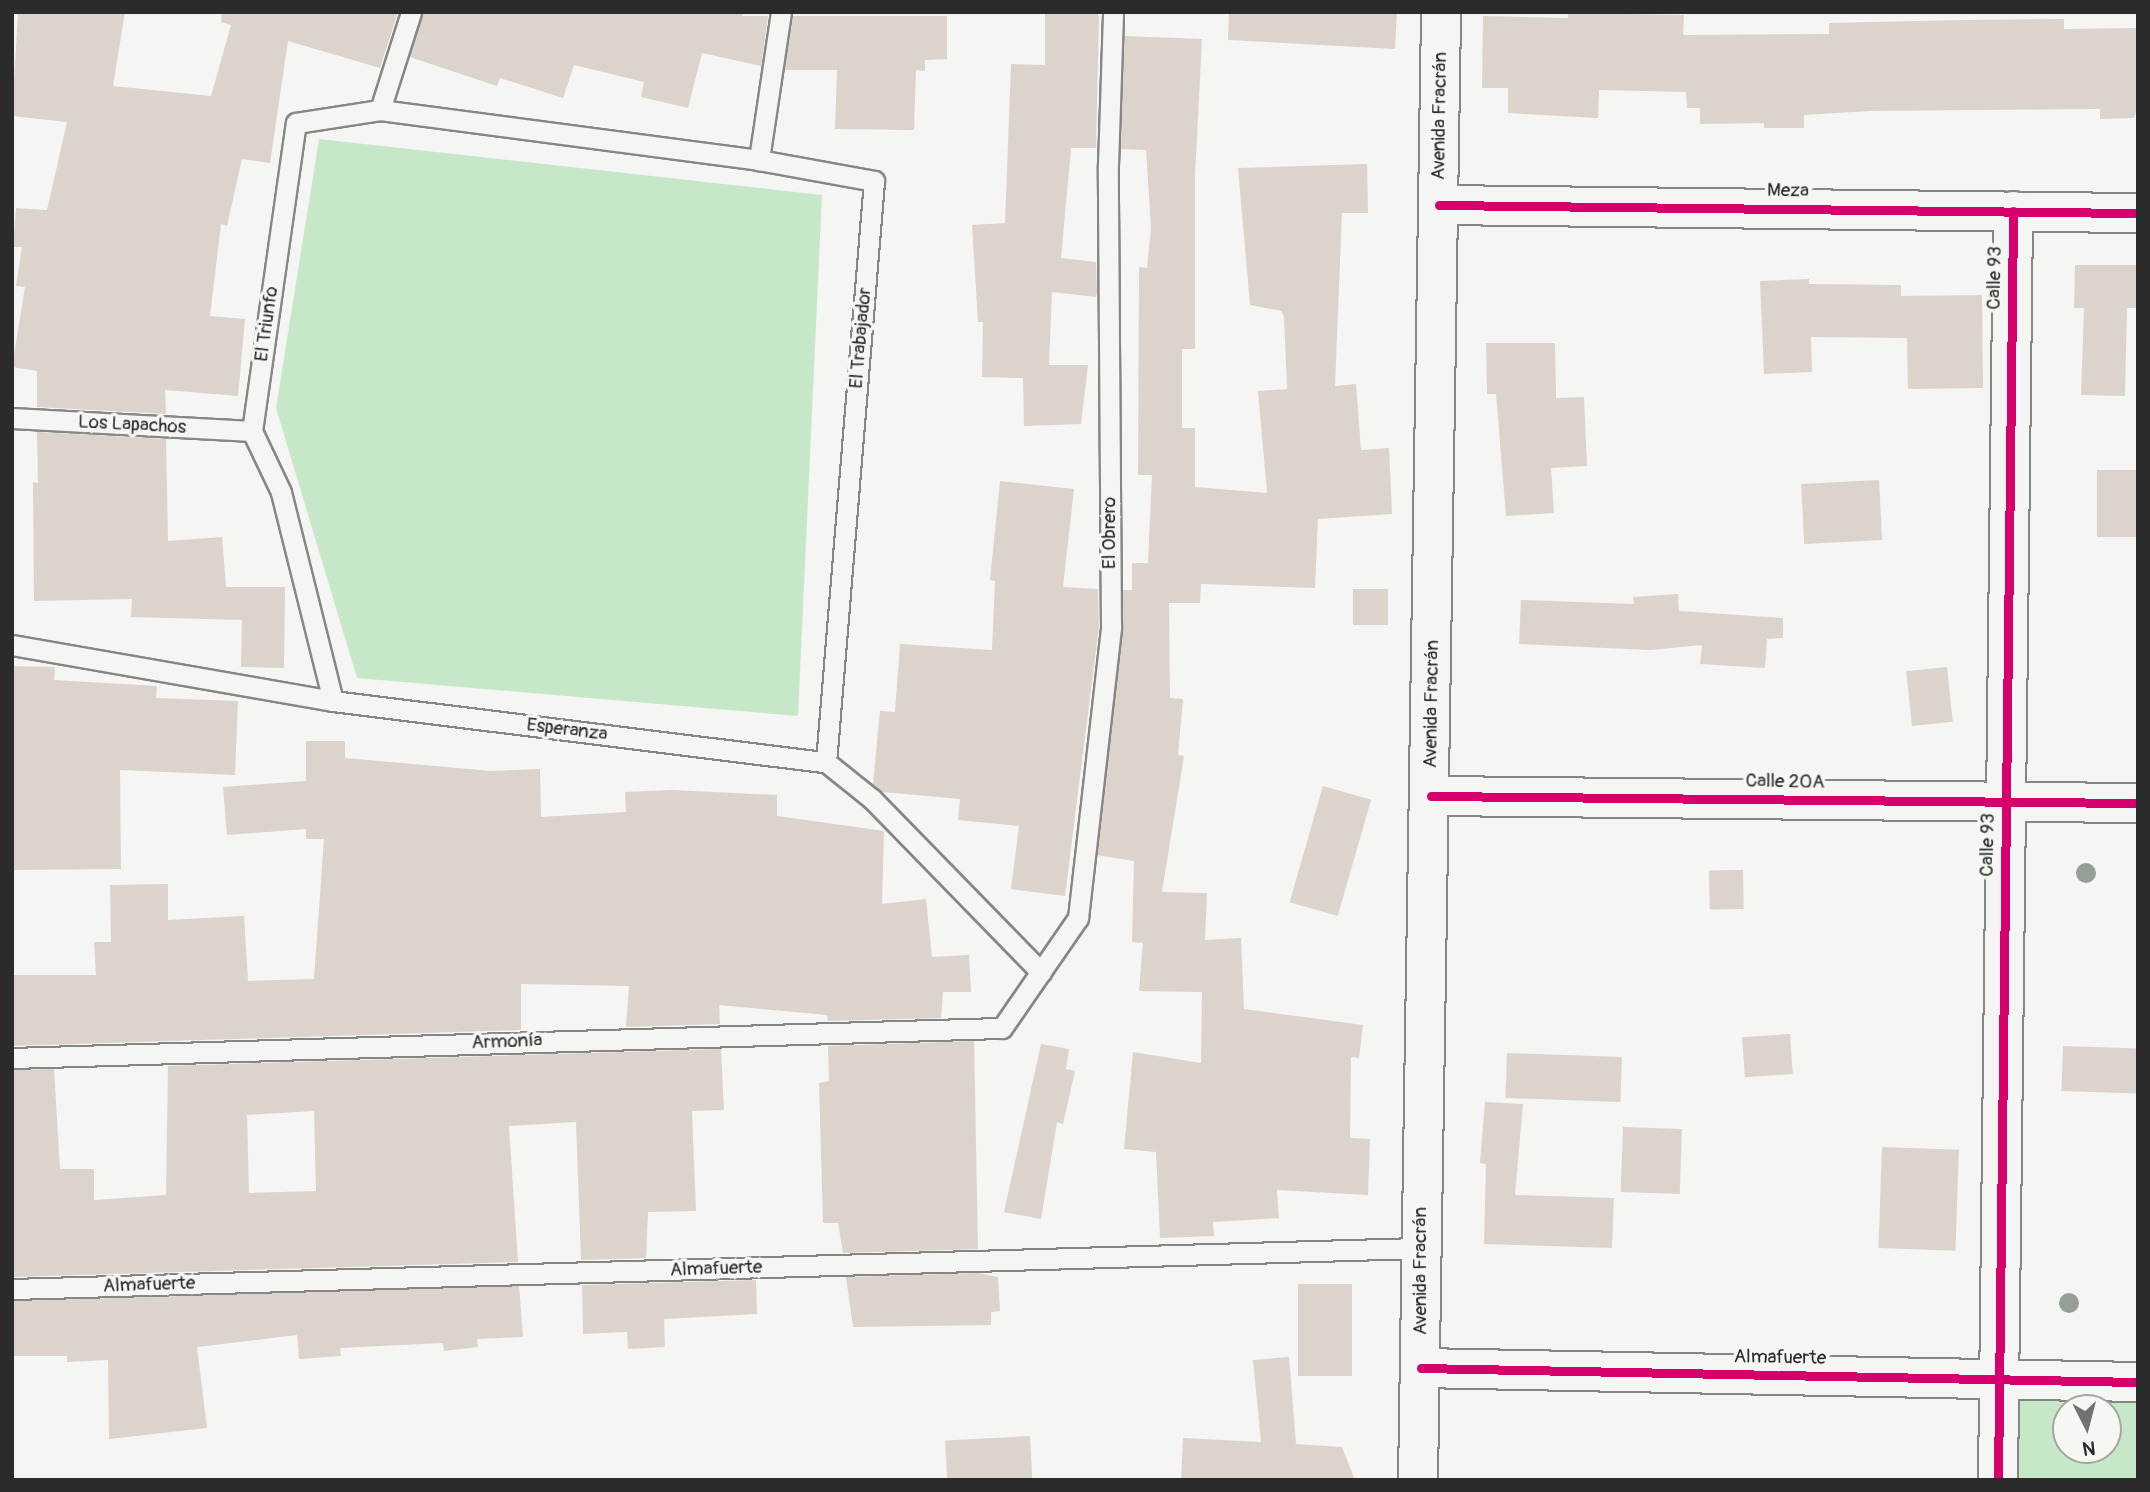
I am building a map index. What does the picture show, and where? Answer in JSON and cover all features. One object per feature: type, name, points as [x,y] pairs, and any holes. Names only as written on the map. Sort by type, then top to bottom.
[{"type":"street","name":"Avenida Fracrán","points":[[1418,1480],[1420,1248],[1431,796],[1441,12]]},
{"type":"street","name":"Meza","points":[[1439,205],[2138,212]]},
{"type":"street","name":"Calle 93","points":[[1998,1480],[2013,211]]},
{"type":"street","name":"Calle 20A","points":[[1431,796],[2138,803]]},
{"type":"street","name":"Almafuerte","points":[[1421,1368],[2138,1382]]},
{"type":"lane","points":[[411,12],[380,110],[758,160],[781,12]]},
{"type":"lane","name":"El Obrero","points":[[1002,1028],[1078,918],[1111,627],[1108,165],[1113,12]]},
{"type":"lane","name":"El Triunfo","points":[[252,431],[296,123],[380,110]]},
{"type":"lane","name":"El Trabajador","points":[[758,160],[874,181],[826,762]]},
{"type":"lane","name":"Los Lapachos","points":[[12,418],[252,431]]},
{"type":"lane","points":[[252,431],[281,492],[332,701]]},
{"type":"lane","name":"Esperanza","points":[[12,645],[332,701],[826,762]]},
{"type":"lane","points":[[826,762],[872,799],[1041,972]]},
{"type":"lane","name":"Armonía","points":[[12,1058],[1002,1028]]},
{"type":"lane","name":"Almafuerte","points":[[12,1289],[1420,1248]]},
{"type":"green space","points":[[319,139],[822,195],[798,716],[357,678],[276,408]]},
{"type":"green space","points":[[2017,1387],[2138,1390],[2138,1480],[2015,1480]]},
{"type":"building","points":[[18,12],[125,12],[113,86],[211,96],[231,25],[221,22],[222,12],[398,12],[380,68],[288,41],[270,163],[242,159],[227,226],[221,224],[210,316],[245,319],[238,396],[165,390],[166,414],[37,407],[37,371],[12,367],[25,287],[16,286],[22,247],[13,247],[16,208],[47,210],[67,122],[12,116]]},
{"type":"building","points":[[423,12],[743,12],[742,16],[768,16],[761,66],[702,53],[688,108],[641,97],[644,82],[574,65],[563,98],[500,78],[497,86],[410,57]]},
{"type":"building","points":[[1045,12],[1097,12],[1099,17],[1096,148],[1071,148],[1061,258],[1096,262],[1097,293],[1096,297],[1052,292],[1049,365],[1088,365],[1081,424],[1024,426],[1023,378],[982,377],[983,322],[978,322],[972,225],[1005,223],[1011,64],[1045,65]]},
{"type":"building","points":[[1229,12],[1397,12],[1395,49],[1228,40]]},
{"type":"building","points":[[1568,13],[1684,15],[1683,35],[1829,34],[1829,23],[1964,20],[2064,19],[2064,29],[2137,28],[2138,105],[2134,118],[2100,119],[2100,109],[1870,111],[1804,115],[1804,128],[1764,128],[1764,123],[1700,124],[1700,108],[1687,108],[1686,92],[1599,90],[1598,118],[1508,113],[1508,88],[1482,88],[1483,16],[1568,18]]},
{"type":"building","points":[[793,16],[947,16],[947,59],[925,60],[925,71],[916,70],[914,130],[835,129],[837,70],[785,70]]},
{"type":"building","points":[[1124,36],[1202,39],[1195,176],[1195,349],[1182,349],[1182,428],[1195,428],[1195,487],[1267,493],[1258,391],[1287,389],[1284,317],[1281,311],[1250,305],[1238,168],[1367,164],[1368,213],[1342,213],[1335,386],[1356,384],[1361,450],[1389,448],[1392,514],[1318,519],[1315,588],[1201,584],[1200,603],[1169,603],[1170,698],[1183,699],[1178,755],[1184,756],[1162,892],[1207,893],[1205,940],[1241,938],[1244,1009],[1363,1025],[1359,1058],[1351,1057],[1350,1138],[1370,1139],[1368,1195],[1277,1190],[1279,1218],[1213,1222],[1214,1236],[1160,1238],[1156,1152],[1124,1149],[1133,1052],[1201,1063],[1202,992],[1139,991],[1143,943],[1132,942],[1134,861],[1097,855],[1123,628],[1123,590],[1132,590],[1132,563],[1148,563],[1152,475],[1138,475],[1139,267],[1147,268],[1151,228],[1146,150],[1121,149]]},
{"type":"building","points":[[2075,265],[2138,265],[2138,308],[2127,308],[2125,396],[2081,395],[2084,308],[2074,308]]},
{"type":"building","points":[[1809,279],[1809,284],[1901,285],[1901,296],[1982,295],[1983,388],[1908,389],[1907,338],[1811,337],[1812,372],[1764,374],[1760,281]]},
{"type":"building","points":[[1486,343],[1555,343],[1556,398],[1584,397],[1587,466],[1551,468],[1554,513],[1506,516],[1496,394],[1487,394]]},
{"type":"building","points":[[37,432],[166,439],[168,541],[222,537],[226,587],[285,587],[284,668],[241,667],[242,620],[131,617],[132,599],[34,601],[33,482],[38,483]]},
{"type":"building","points":[[2097,470],[2138,470],[2138,537],[2097,537]]},
{"type":"building","points":[[1879,480],[1882,540],[1804,544],[1801,484]]},
{"type":"building","points":[[1000,481],[1074,489],[1063,587],[1098,589],[1099,626],[1065,896],[1011,889],[1019,826],[958,820],[960,799],[882,792],[873,784],[880,711],[895,712],[900,644],[992,650],[995,581],[990,580]]},
{"type":"building","points":[[1353,589],[1388,589],[1388,625],[1353,625]]},
{"type":"building","points":[[1678,594],[1679,611],[1783,618],[1783,638],[1767,639],[1765,668],[1700,664],[1702,645],[1650,650],[1519,644],[1521,600],[1634,604],[1633,597]]},
{"type":"building","points":[[12,666],[55,667],[54,680],[157,686],[156,698],[238,701],[235,775],[120,770],[121,869],[12,870]]},
{"type":"building","points":[[1947,667],[1953,722],[1912,726],[1906,671]]},
{"type":"building","points":[[306,741],[345,741],[345,758],[491,771],[540,769],[541,817],[626,812],[625,792],[672,790],[777,795],[777,816],[884,831],[882,904],[926,899],[932,957],[969,955],[971,992],[943,992],[941,1018],[828,1021],[827,1015],[719,1005],[720,1024],[626,1027],[629,986],[521,984],[521,1030],[12,1046],[12,975],[96,975],[94,942],[111,942],[110,885],[168,884],[168,920],[244,916],[248,981],[314,979],[324,839],[306,839],[306,829],[227,835],[223,787],[306,781]]},
{"type":"building","points":[[1323,786],[1371,800],[1338,916],[1290,902]]},
{"type":"building","points":[[1743,870],[1744,909],[1710,910],[1709,871]]},
{"type":"building","points":[[1790,1034],[1793,1074],[1745,1077],[1742,1037]]},
{"type":"building","points":[[974,1041],[978,1249],[843,1253],[838,1223],[823,1223],[819,1083],[829,1081],[828,1046]]},
{"type":"building","points":[[1041,1044],[1069,1049],[1066,1069],[1075,1071],[1063,1124],[1057,1122],[1041,1219],[1004,1212]]},
{"type":"building","points":[[2063,1046],[2138,1049],[2136,1094],[2061,1091]]},
{"type":"building","points":[[721,1049],[724,1110],[692,1111],[696,1211],[648,1212],[646,1258],[581,1260],[576,1122],[509,1126],[518,1262],[12,1277],[12,1070],[54,1069],[60,1169],[94,1169],[94,1200],[166,1195],[168,1066]],"holes":[[[314,1111],[316,1191],[249,1193],[247,1115]]]},
{"type":"building","points":[[1507,1053],[1622,1057],[1620,1102],[1505,1098]]},
{"type":"building","points":[[1485,1102],[1523,1104],[1515,1195],[1614,1198],[1612,1248],[1484,1244],[1486,1164],[1480,1163]]},
{"type":"building","points":[[1623,1127],[1682,1129],[1680,1194],[1621,1192]]},
{"type":"building","points":[[1882,1147],[1959,1150],[1955,1251],[1878,1248]]},
{"type":"building","points":[[978,1273],[998,1277],[1000,1311],[991,1312],[991,1325],[853,1327],[846,1277]]},
{"type":"building","points":[[756,1280],[757,1314],[664,1319],[665,1347],[628,1349],[627,1332],[583,1334],[582,1285]]},
{"type":"building","points":[[1298,1284],[1352,1284],[1352,1376],[1298,1376]]},
{"type":"building","points":[[519,1286],[523,1337],[477,1339],[478,1347],[444,1351],[443,1343],[340,1348],[341,1356],[299,1359],[297,1335],[197,1347],[207,1428],[109,1439],[108,1360],[67,1362],[67,1356],[12,1356],[12,1301]]},
{"type":"building","points":[[1289,1357],[1296,1444],[1342,1447],[1355,1480],[1181,1480],[1183,1438],[1261,1442],[1253,1360]]},
{"type":"building","points":[[1030,1436],[1032,1480],[947,1480],[945,1440]]},
{"type":"cycle path","points":[[1439,205],[2138,213]]},
{"type":"cycle path","points":[[1998,1480],[2013,211]]},
{"type":"cycle path","points":[[1431,796],[2138,803]]},
{"type":"cycle path","points":[[1421,1368],[2138,1382]]}]
